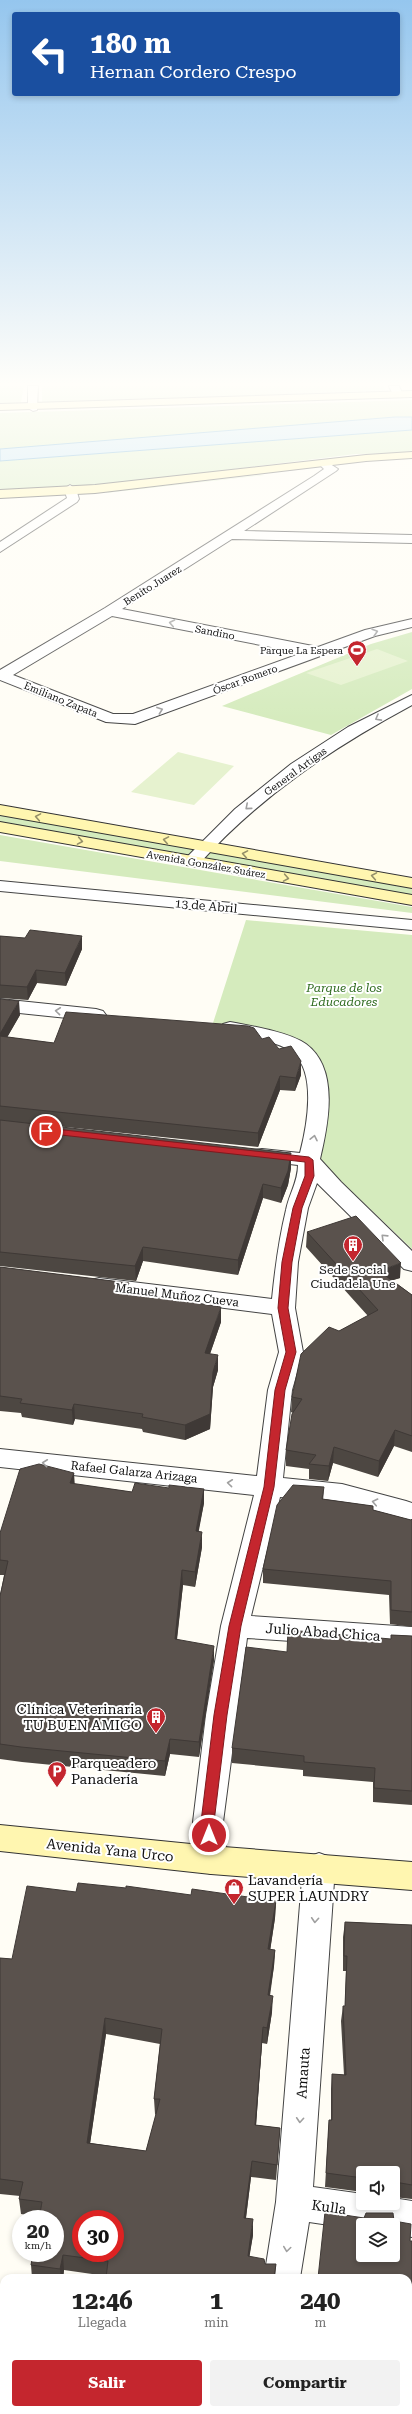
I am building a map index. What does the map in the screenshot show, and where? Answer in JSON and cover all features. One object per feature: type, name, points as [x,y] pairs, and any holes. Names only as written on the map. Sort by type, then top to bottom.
[{"type":"main road","points":[[0,501],[21,499]]},
{"type":"main road","name":"Avenida González Suárez","points":[[0,810],[412,883]]},
{"type":"main road","name":"Avenida González Suárez","points":[[0,827],[412,900]]},
{"type":"main road","name":"Avenida Yana Urco","points":[[0,1838],[211,1860],[319,1867],[412,1876]]},
{"type":"street","points":[[0,548],[64,499]]},
{"type":"street","name":"Benito Juarez","points":[[1,675],[110,611],[232,535],[283,499]]},
{"type":"street","points":[[232,535],[412,539]]},
{"type":"street","name":"Sandino","points":[[110,611],[320,652]]},
{"type":"street","name":"Óscar Romero","points":[[123,720],[135,719],[370,633],[412,623]]},
{"type":"street","name":"Emiliano Zapata","points":[[1,675],[111,719],[123,720]]},
{"type":"street","name":"General Artigas","points":[[192,861],[204,847],[264,792],[334,742],[412,699]]},
{"type":"street","name":"13 de Abril","points":[[0,886],[412,925]]},
{"type":"street","points":[[0,1005],[111,1016]]},
{"type":"street","points":[[211,1860],[208,1822],[220,1715],[235,1626],[269,1487],[280,1390],[291,1352],[283,1308],[287,1262],[297,1208],[309,1176],[309,1160],[315,1134],[319,1097],[310,1062],[299,1048],[249,1031],[214,1027]]},
{"type":"street","points":[[246,1153],[309,1160],[333,1187],[412,1264]]},
{"type":"street","name":"Manuel Muñoz Cueva","points":[[78,1283],[283,1308]]},
{"type":"street","name":"Rafael Galarza Arizaga","points":[[0,1458],[269,1487]]},
{"type":"street","points":[[269,1487],[303,1488],[380,1503],[411,1512]]},
{"type":"street","name":"Julio Abad Chica","points":[[235,1626],[412,1638]]},
{"type":"street","name":"Amauta","points":[[283,2274],[294,2202],[319,1867]]},
{"type":"street","name":"Kulla","points":[[294,2202],[412,2219]]},
{"type":"green space","name":"Parque La Espera","points":[[412,632],[412,689],[331,735],[222,706],[371,644]]},
{"type":"green space","name":"Parque La Espera","points":[[377,649],[408,661],[341,685],[306,673]]},
{"type":"green space","points":[[178,752],[234,766],[194,805],[131,792]]},
{"type":"green space","points":[[0,810],[204,847],[192,861],[0,827]]},
{"type":"green space","points":[[0,835],[412,907],[412,913],[0,861]]},
{"type":"green space","points":[[209,852],[412,887],[412,895],[204,858]]},
{"type":"green space","name":"Parque de los Educadores","points":[[246,920],[412,935],[412,1249],[319,1160],[315,1061],[240,1026],[213,1023]]},
{"type":"building","points":[[30,930],[82,936],[65,973],[36,970],[27,987],[0,985],[0,936],[25,938]]},
{"type":"building","points":[[0,999],[19,1001],[0,1034]]},
{"type":"building","points":[[66,1012],[248,1026],[254,1028],[262,1039],[269,1037],[279,1049],[291,1046],[301,1061],[296,1078],[280,1076],[258,1133],[0,1106],[0,1036],[54,1043]]},
{"type":"building","points":[[0,1120],[291,1153],[288,1171],[281,1188],[263,1184],[238,1260],[143,1247],[135,1266],[0,1252]]},
{"type":"building","points":[[356,1216],[401,1263],[379,1271],[412,1295],[412,1436],[395,1430],[379,1461],[334,1447],[329,1466],[309,1464],[316,1455],[286,1450],[292,1414],[302,1399],[292,1397],[301,1354],[329,1327],[339,1331],[378,1310],[307,1232]]},
{"type":"building","points":[[0,1267],[129,1283],[125,1291],[221,1307],[205,1353],[218,1355],[213,1372],[210,1414],[185,1425],[142,1417],[143,1414],[74,1404],[72,1410],[20,1403],[22,1399],[0,1396]]},
{"type":"building","points":[[39,1464],[74,1473],[70,1483],[132,1492],[135,1483],[169,1488],[169,1485],[204,1489],[196,1531],[202,1532],[195,1572],[182,1570],[175,1639],[214,1646],[199,1742],[170,1739],[165,1761],[0,1744],[0,1596],[8,1561],[0,1560],[0,1533],[20,1469]]},
{"type":"building","points":[[293,1485],[324,1487],[322,1499],[373,1506],[373,1510],[412,1519],[412,1612],[391,1610],[391,1581],[263,1569],[277,1505]]},
{"type":"building","points":[[288,1630],[391,1639],[391,1635],[412,1636],[412,1791],[374,1788],[375,1768],[304,1762],[304,1756],[232,1748],[246,1647],[287,1652]]},
{"type":"building","points":[[78,1883],[126,1888],[126,1886],[191,1895],[192,1889],[276,1901],[268,1949],[275,1950],[268,1995],[273,1996],[267,2028],[263,2027],[255,2125],[280,2128],[277,2165],[252,2161],[244,2218],[253,2219],[248,2256],[264,2259],[265,2264],[276,2264],[275,2274],[106,2274],[108,2262],[124,2262],[124,2210],[72,2210],[72,2256],[64,2255],[64,2210],[41,2210],[42,2202],[19,2199],[23,2182],[0,2179],[0,1958],[12,1959],[27,1886],[76,1892]],"holes":[[[105,2018],[162,2029],[154,2099],[160,2099],[146,2151],[87,2143]]]},
{"type":"building","points":[[345,1922],[412,1925],[412,2185],[400,2183],[400,2166],[356,2166],[356,2177],[326,2173],[329,2120],[332,2120],[332,2074],[346,2075],[343,2006],[345,2006],[347,1956],[344,1956]]},
{"type":"building","points":[[325,2212],[364,2218],[356,2218],[356,2262],[400,2262],[400,2222],[411,2224],[410,2241],[412,2241],[412,2274],[318,2274]]},
{"type":"building","points":[[366,2213],[393,2213],[394,2218],[364,2218]]},
{"type":"building","points":[[32,2262],[62,2262],[60,2269],[31,2265]]},
{"type":"place","name":"Parque La Espera","points":[[357,667]]},
{"type":"place","name":"Sede Social Ciudadela Une","points":[[353,1262]]},
{"type":"place","name":"Clínica Veterinaria TU BUEN AMIGO","points":[[156,1734]]},
{"type":"place","name":"Parqueadero Panadería","points":[[57,1788]]},
{"type":"place","name":"Lavandería SUPER LAUNDRY","points":[[234,1905]]},
{"type":"route","points":[[46,1131],[309,1160],[309,1176],[297,1208],[287,1262],[283,1308],[291,1352],[280,1390],[269,1487],[235,1626],[220,1715],[208,1822],[209,1835]]}]
